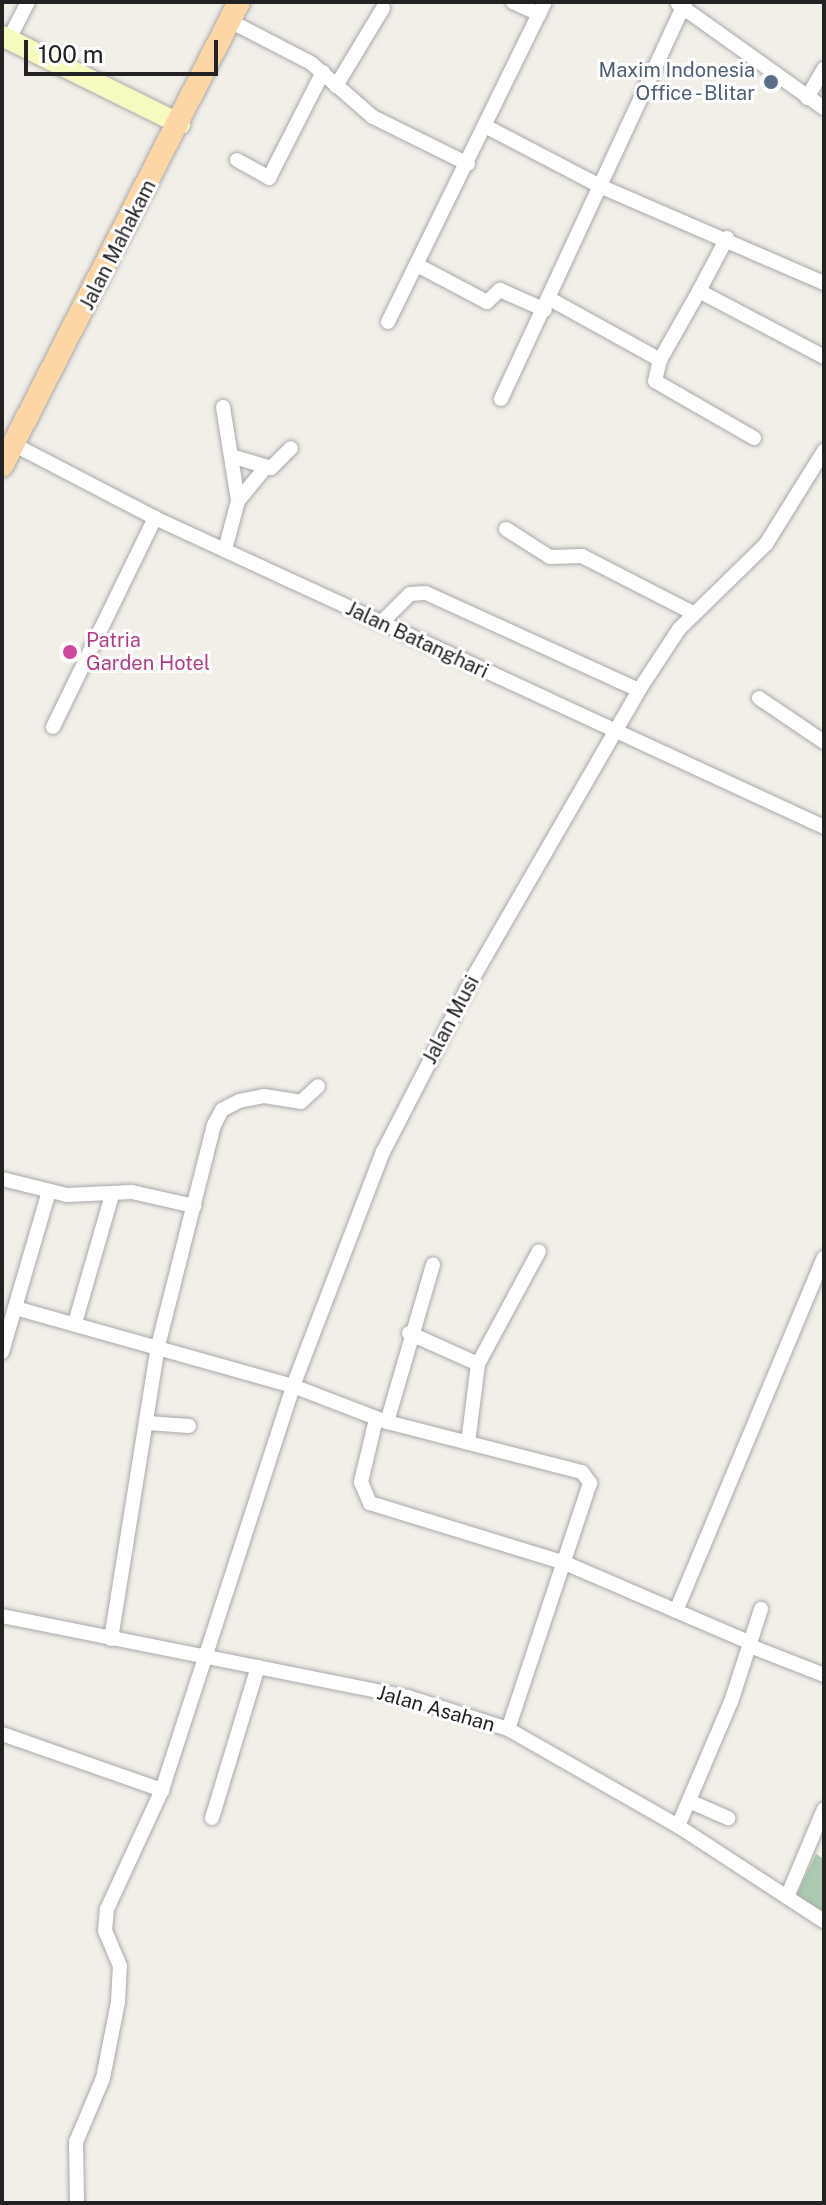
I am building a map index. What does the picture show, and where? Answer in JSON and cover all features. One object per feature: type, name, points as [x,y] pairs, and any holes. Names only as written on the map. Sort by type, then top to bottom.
[{"type":"main road","name":"Jalan Mahakam","points":[[6,458],[180,124],[235,11]]},
{"type":"street","points":[[28,2],[5,38],[180,124]]},
{"type":"street","points":[[388,322],[419,266],[542,8],[513,2]]},
{"type":"street","points":[[501,399],[602,187],[681,4],[824,108]]},
{"type":"street","points":[[336,86],[383,8]]},
{"type":"street","points":[[235,11],[323,72],[373,117],[468,164]]},
{"type":"street","points":[[807,98],[824,69]]},
{"type":"street","points":[[237,160],[269,178],[323,72]]},
{"type":"street","points":[[487,127],[602,187],[727,238],[824,283]]},
{"type":"street","points":[[727,238],[654,375],[660,389],[754,438]]},
{"type":"street","points":[[419,266],[487,302],[500,290],[547,304],[660,360]]},
{"type":"street","points":[[699,291],[824,357]]},
{"type":"street","points":[[223,407],[238,501],[225,550]]},
{"type":"street","points":[[238,501],[265,468],[280,463],[291,448]]},
{"type":"street","name":"Jalan Musi","points":[[77,2203],[76,2142],[103,2078],[118,2002],[117,1951],[104,1926],[162,1790],[209,1658],[293,1386],[383,1152],[468,988],[639,690],[693,613],[766,544],[819,470],[824,451]]},
{"type":"street","points":[[231,456],[265,468]]},
{"type":"street","name":"Jalan Batanghari","points":[[6,458],[155,518],[824,827]]},
{"type":"street","points":[[53,727],[155,518]]},
{"type":"street","points":[[506,529],[550,557],[582,556],[693,613]]},
{"type":"street","points":[[381,623],[410,594],[426,593],[639,690]]},
{"type":"street","points":[[759,698],[824,742]]},
{"type":"street","points":[[111,1639],[158,1346],[214,1125],[222,1110],[256,1096],[301,1102],[318,1086]]},
{"type":"street","points":[[2,1179],[49,1191],[112,1195],[132,1192],[194,1206]]},
{"type":"street","points":[[2,1352],[49,1191]]},
{"type":"street","points":[[75,1323],[112,1195]]},
{"type":"street","points":[[468,1443],[478,1364],[539,1251]]},
{"type":"street","points":[[676,1611],[824,1258]]},
{"type":"street","points":[[433,1265],[361,1482],[370,1503],[565,1563],[824,1675]]},
{"type":"street","points":[[15,1308],[293,1386],[381,1421],[589,1478],[565,1563],[508,1729]]},
{"type":"street","points":[[409,1333],[478,1364]]},
{"type":"street","points":[[148,1423],[189,1426]]},
{"type":"street","points":[[678,1826],[750,1645],[761,1609]]},
{"type":"street","name":"Jalan Asahan","points":[[2,1618],[408,1697],[508,1729],[678,1826],[824,1921]]},
{"type":"street","points":[[212,1818],[258,1667]]},
{"type":"street","points":[[2,1734],[162,1790]]},
{"type":"street","points":[[689,1801],[728,1818]]},
{"type":"street","points":[[787,1897],[824,1809]]},
{"type":"green space","points":[[816,1854],[824,1859],[824,1912],[796,1895]]},
{"type":"place","name":"Maxim Indonesia Office - Blitar","points":[[771,82]]},
{"type":"place","name":"Patria Garden Hotel","points":[[70,652]]}]
